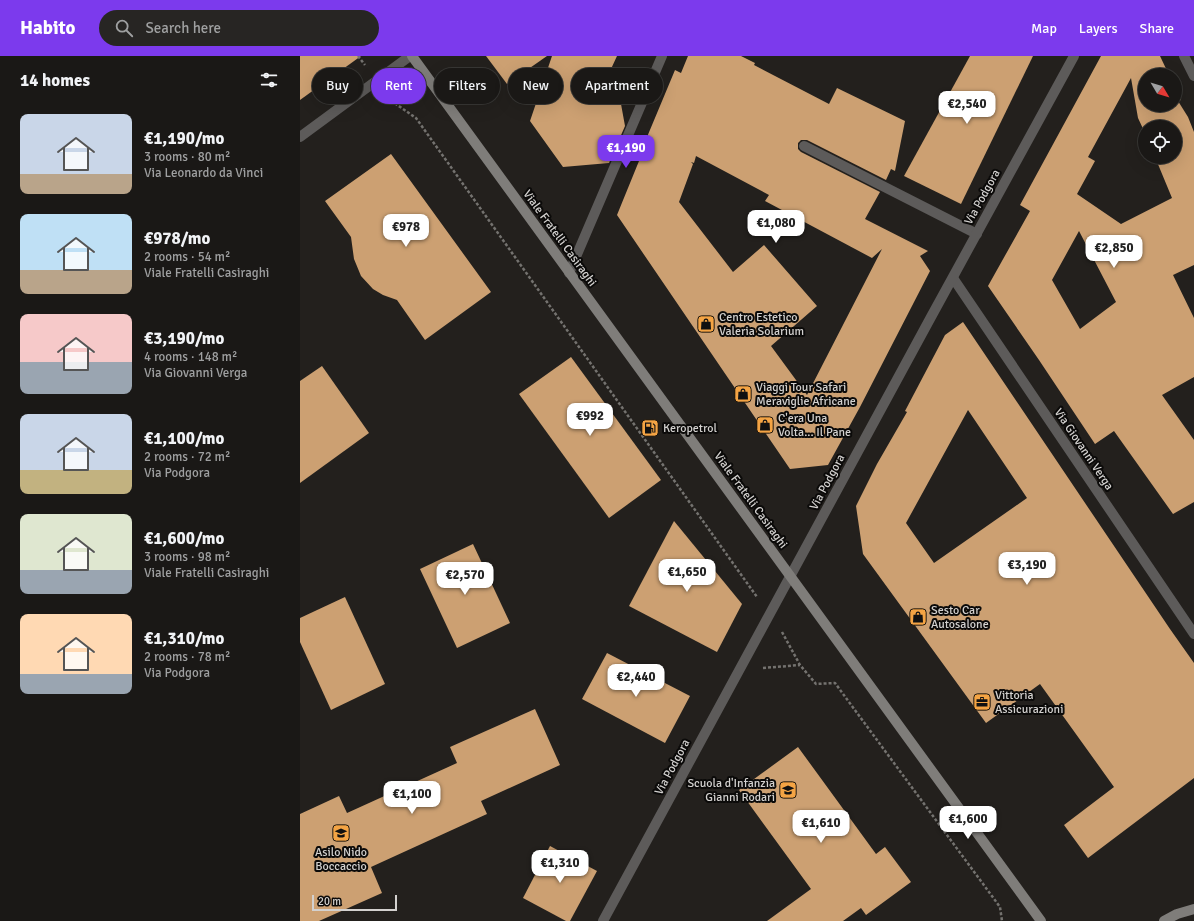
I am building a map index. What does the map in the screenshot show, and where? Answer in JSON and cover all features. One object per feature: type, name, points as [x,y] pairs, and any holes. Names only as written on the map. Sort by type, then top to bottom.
[{"type":"street","points":[[394,68],[411,56]]},
{"type":"street","name":"Viale Fratelli Casiraghi","points":[[411,56],[1041,921]]},
{"type":"street","points":[[569,273],[662,56]]},
{"type":"street","name":"Via Podgora","points":[[603,921],[1074,56]]},
{"type":"street","points":[[1184,56],[1194,76]]},
{"type":"street","points":[[300,137],[371,84]]},
{"type":"street","points":[[804,146],[977,234]]},
{"type":"street","name":"Via Giovanni Verga","points":[[953,278],[1194,634]]},
{"type":"street","points":[[1164,921],[1177,914],[1194,909]]},
{"type":"path","points":[[358,56],[371,75]]},
{"type":"path","points":[[396,104],[416,118],[785,636],[800,666],[816,684],[835,683],[1000,906],[1002,921]]},
{"type":"building","points":[[300,56],[361,56],[344,68],[312,68],[312,91],[300,100]]},
{"type":"building","points":[[486,56],[547,56],[530,68],[508,68],[507,84],[500,75],[500,68],[495,68]]},
{"type":"building","points":[[552,56],[617,56],[611,68],[571,68],[571,104],[621,104],[625,126],[609,163],[563,167],[530,121],[536,104],[563,104],[563,68],[548,68]]},
{"type":"building","points":[[688,56],[741,56],[755,63],[754,65],[829,104],[837,88],[905,121],[895,171],[891,169],[886,180],[807,140],[801,140],[798,143],[798,149],[801,152],[880,192],[865,219],[928,251],[920,256],[930,271],[860,407],[828,465],[790,469],[617,215],[639,161],[637,161],[661,104],[663,104],[663,99],[675,70],[681,73]],"holes":[[[696,156],[769,195],[765,201],[872,258],[882,249],[807,395],[771,346],[817,306],[764,245],[733,272],[679,202],[693,164],[691,162],[694,163]]]},
{"type":"building","points":[[970,56],[1033,56],[961,204],[904,176]]},
{"type":"building","points":[[1101,56],[1160,56],[1166,68],[1138,68],[1138,112],[1182,112],[1182,107],[1194,132],[1194,265],[1173,275],[1194,318],[1194,377],[1162,395],[1194,440],[1194,502],[1173,514],[1114,431],[1095,444],[988,286],[1030,211],[1020,205]],"holes":[[[1079,231],[1116,302],[1080,329],[1052,280]]]},
{"type":"building","points":[[391,154],[491,292],[425,340],[397,300],[383,295],[373,289],[361,276],[354,259],[351,237],[325,201]]},
{"type":"building","points":[[963,322],[1194,663],[1194,778],[1088,858],[1064,825],[1114,787],[1040,684],[986,723],[863,554],[856,506],[877,464],[907,412],[905,411],[945,335]],"holes":[[[968,410],[1027,498],[934,563],[906,523]]]},
{"type":"building","points":[[571,357],[661,480],[609,518],[519,394]]},
{"type":"building","points":[[322,366],[369,433],[300,483],[300,381]]},
{"type":"building","points":[[674,521],[742,604],[717,652],[629,606]]},
{"type":"building","points":[[473,544],[510,623],[457,648],[420,569]]},
{"type":"building","points":[[345,597],[385,684],[331,710],[300,642],[300,618]]},
{"type":"building","points":[[607,653],[690,696],[665,743],[582,699]]},
{"type":"building","points":[[535,709],[560,765],[481,801],[487,814],[371,867],[382,893],[319,921],[300,921],[300,814],[339,796],[347,813],[457,763],[450,747]]},
{"type":"building","points":[[798,747],[876,854],[885,847],[911,882],[866,915],[861,908],[843,921],[767,921],[811,889],[739,790]]},
{"type":"building","points":[[550,846],[597,871],[570,921],[566,921],[523,898]]},
{"type":"place","name":"Centro Estetico Valeria Solarium","points":[[706,324]]},
{"type":"place","name":"Viaggi Tour Safari Meraviglie Africane","points":[[743,394]]},
{"type":"place","name":"C'era Una Volta... Il Pane","points":[[765,425]]},
{"type":"place","name":"Keropetrol","points":[[650,428]]},
{"type":"place","name":"Sesto Car Autosalone","points":[[918,617]]},
{"type":"place","name":"Vittoria Assicurazioni","points":[[982,702]]},
{"type":"place","name":"Scuola d'Infanzia Gianni Rodari","points":[[788,790]]},
{"type":"place","name":"Asilo Nido Boccaccio","points":[[341,833]]}]
